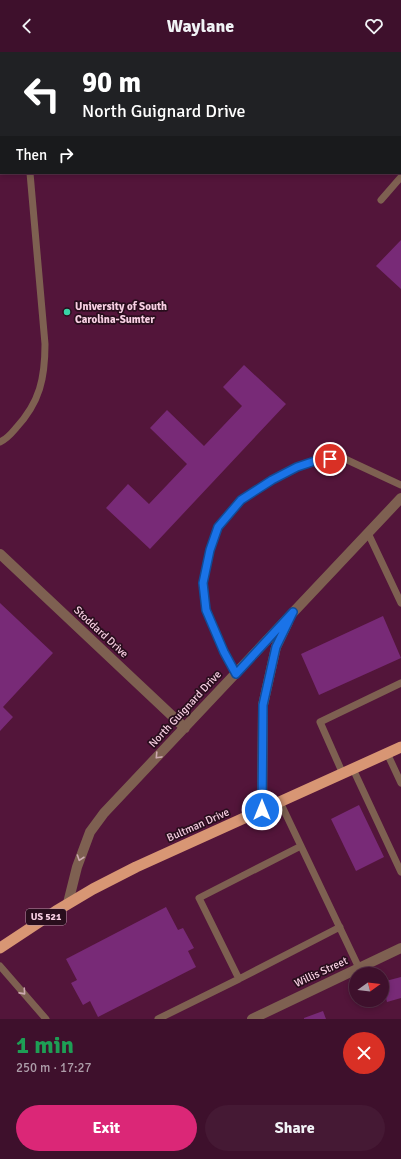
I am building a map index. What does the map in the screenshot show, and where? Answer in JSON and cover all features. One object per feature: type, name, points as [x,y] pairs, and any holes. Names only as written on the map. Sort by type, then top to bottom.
[{"type":"highway","name":"Bultman Drive","points":[[68,903],[136,867],[401,747]]},
{"type":"highway","name":"US 521","points":[[0,948],[68,903]]},
{"type":"street","name":"North Guignard Drive","points":[[68,903],[77,867],[90,832],[104,813],[401,498]]},
{"type":"street","name":"Stoddard Drive","points":[[0,554],[185,728]]},
{"type":"street","points":[[262,810],[263,705],[276,647],[293,612]]},
{"type":"street","name":"Willis Street","points":[[361,967],[401,948]]},
{"type":"street","name":"Willis Street","points":[[252,1019],[349,973]]},
{"type":"lane","points":[[0,442],[6,440],[23,421],[35,402],[45,368],[45,344],[30,174]]},
{"type":"lane","points":[[381,200],[401,177]]},
{"type":"lane","points":[[236,674],[224,652],[206,610],[203,583],[210,550],[218,527],[241,500],[272,480],[297,467],[318,460],[343,458],[401,485]]},
{"type":"lane","points":[[368,533],[398,587],[401,603]]},
{"type":"lane","points":[[401,683],[320,722],[348,771],[401,872]]},
{"type":"lane","points":[[387,753],[401,784]]},
{"type":"lane","points":[[280,802],[359,967]]},
{"type":"lane","points":[[239,980],[198,898],[301,846]]},
{"type":"lane","points":[[158,1019],[239,980],[340,927]]},
{"type":"lane","points":[[0,966],[46,1019]]},
{"type":"building","points":[[401,240],[401,289],[376,266]]},
{"type":"building","points":[[244,365],[286,404],[150,549],[106,508],[128,484],[149,504],[187,464],[150,428],[167,410],[204,446],[242,406],[223,387]]},
{"type":"building","points":[[0,603],[53,653],[3,707],[13,717],[0,731]]},
{"type":"building","points":[[383,616],[401,658],[319,695],[301,654]]},
{"type":"building","points":[[359,805],[384,857],[356,871],[331,819]]},
{"type":"building","points":[[166,907],[178,930],[183,928],[194,948],[188,951],[196,967],[98,1017],[90,1001],[83,1005],[71,983],[77,980],[66,959]]},
{"type":"building","points":[[401,977],[401,998],[389,1001],[389,980]]},
{"type":"building","points":[[323,1011],[326,1019],[304,1019],[304,1018]]},
{"type":"place","name":"University of South Carolina-Sumter","points":[[67,312]]},
{"type":"route","points":[[262,810],[263,705],[276,647],[293,612],[236,674],[224,652],[206,610],[203,583],[210,550],[218,527],[241,500],[272,480],[297,467],[318,460],[330,459]]}]
